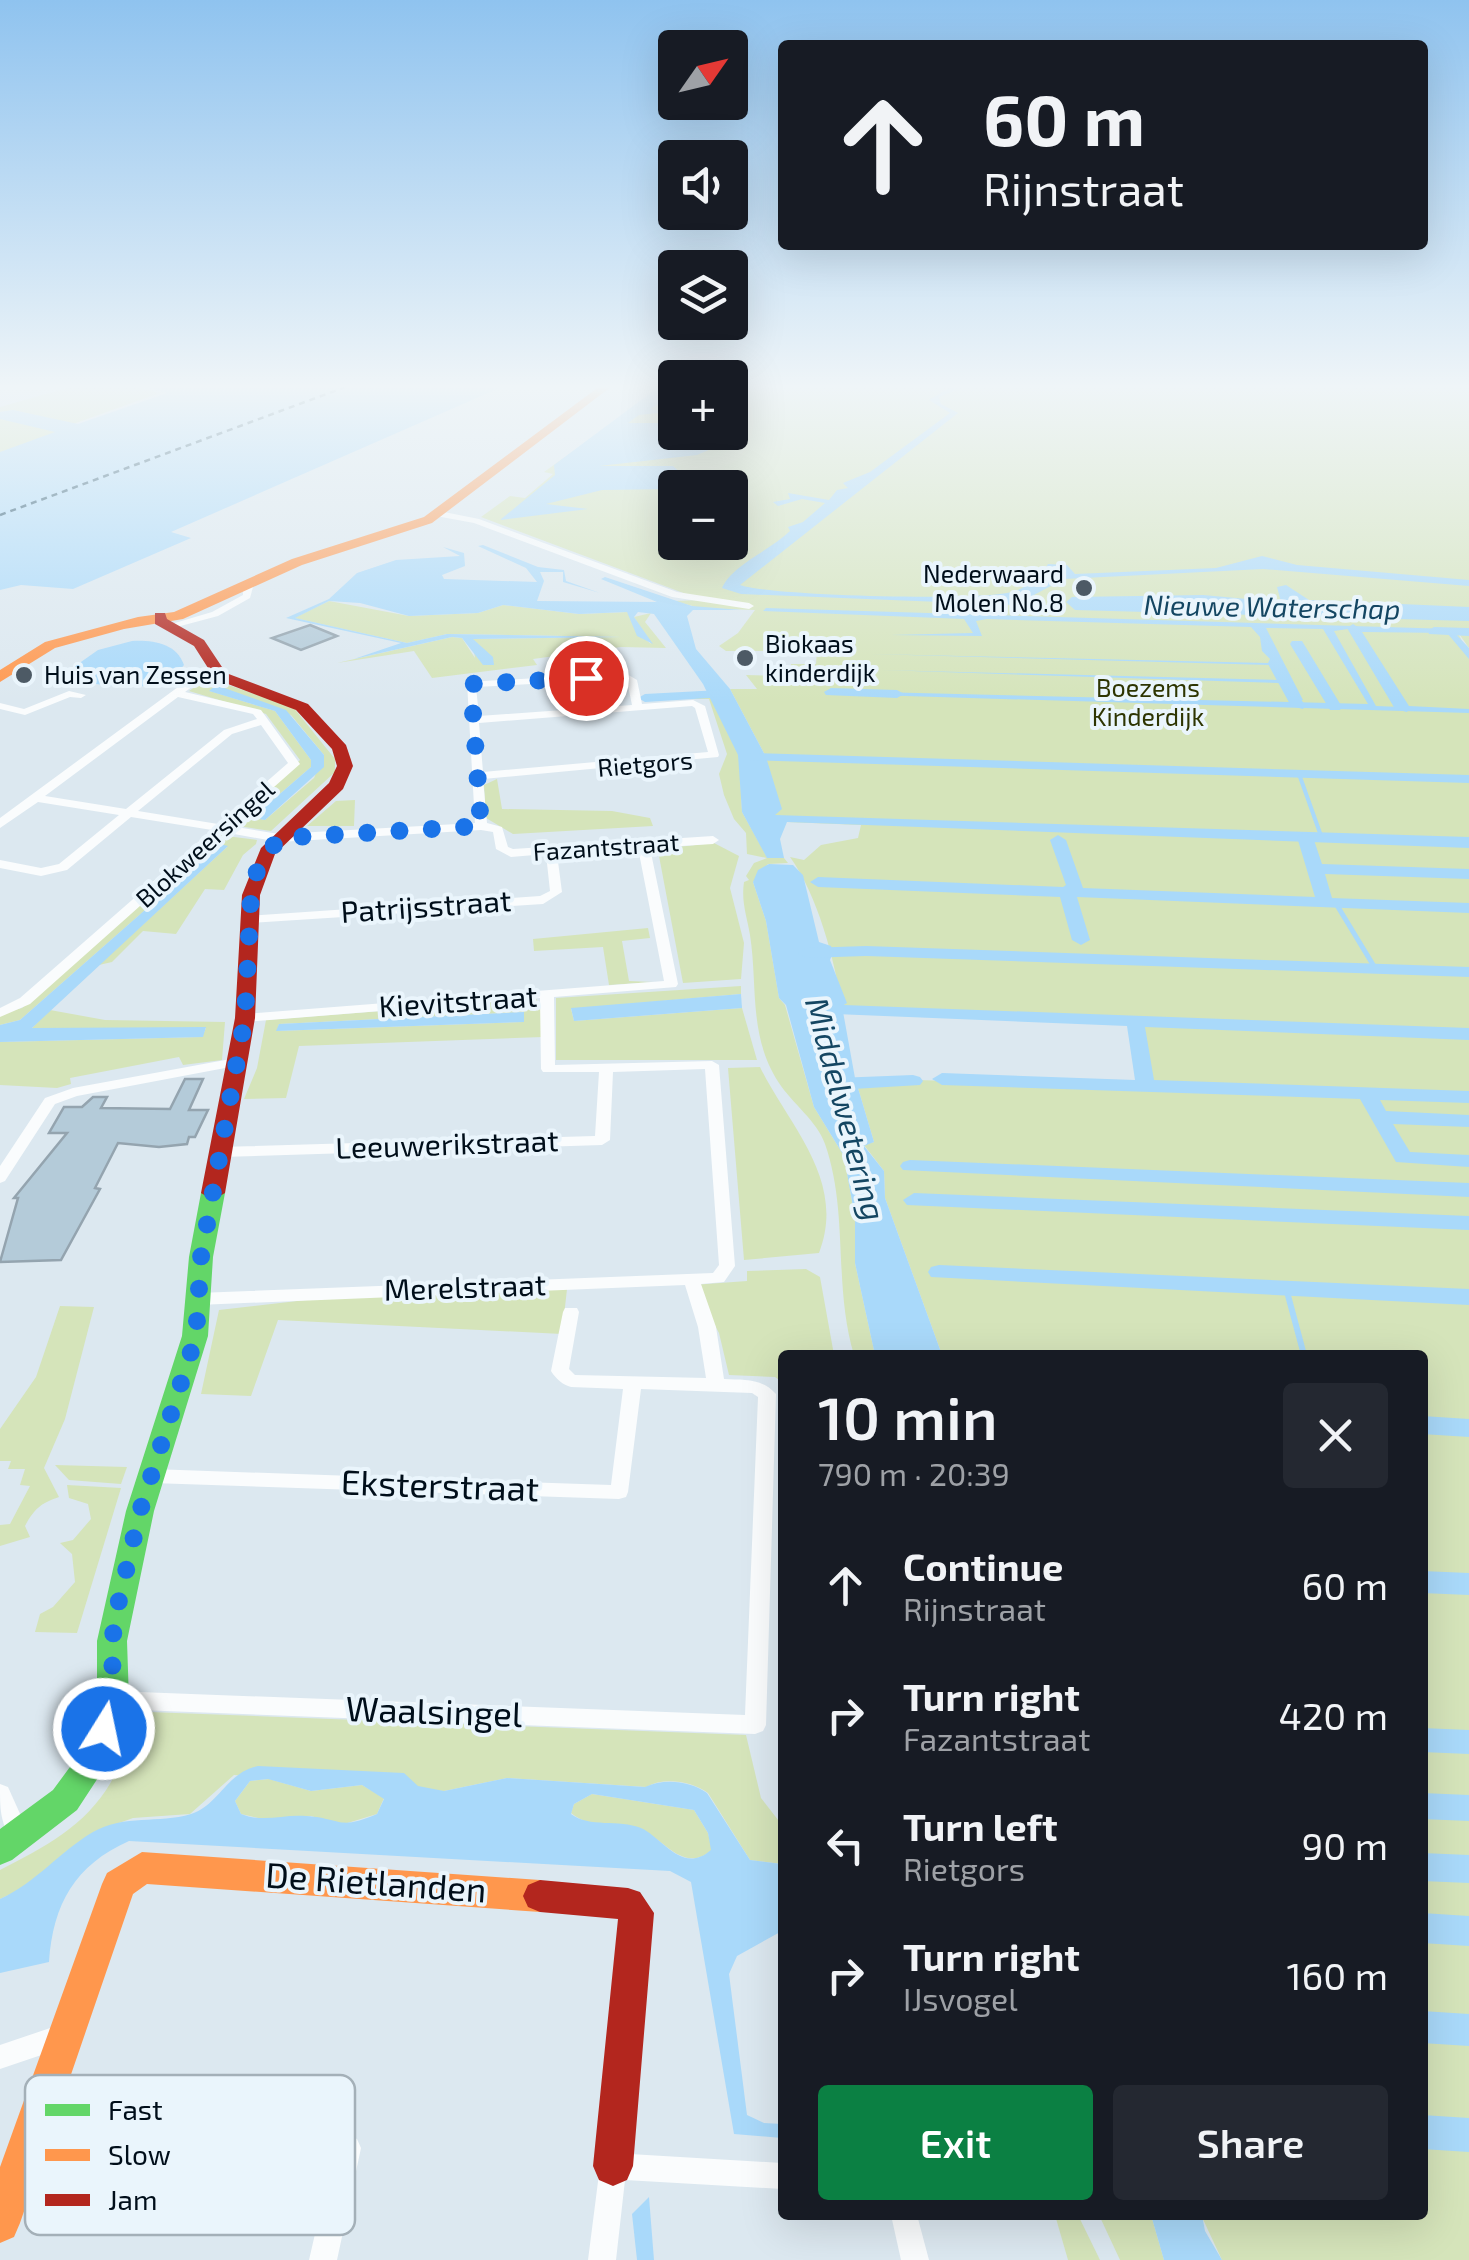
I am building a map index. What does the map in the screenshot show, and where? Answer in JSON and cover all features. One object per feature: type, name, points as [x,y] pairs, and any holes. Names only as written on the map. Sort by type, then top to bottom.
[{"type":"street","points":[[164,618],[307,558],[439,514],[469,491]]},
{"type":"street","points":[[439,514],[476,521],[676,596],[749,606]]},
{"type":"street","points":[[0,677],[50,645],[124,625],[228,608],[247,596],[248,586]]},
{"type":"street","points":[[0,1794],[10,1843],[65,1800],[95,1758],[113,1700],[112,1641],[130,1554],[196,1336],[198,1299],[245,1018],[250,919],[258,867],[279,838],[337,785],[346,766],[344,756],[293,701],[229,682],[214,671],[202,647],[164,618]]},
{"type":"street","points":[[0,824],[176,693],[214,671]]},
{"type":"street","points":[[36,798],[279,838],[481,826],[471,684],[625,676],[632,680],[636,705]]},
{"type":"street","points":[[0,864],[52,872],[228,732],[264,721],[256,712],[176,693]]},
{"type":"street","points":[[0,706],[25,712],[69,694],[81,696]]},
{"type":"street","name":"Rietgors","points":[[474,716],[697,704],[714,754],[477,776]]},
{"type":"street","name":"Blokweersingel","points":[[0,1013],[26,1001],[294,764],[264,721]]},
{"type":"street","points":[[0,806],[22,808]]},
{"type":"street","name":"Fazantstraat","points":[[481,826],[501,832],[505,852],[713,840]]},
{"type":"street","name":"Kievitstraat","points":[[245,1018],[671,984],[643,843]]},
{"type":"street","name":"Patrijsstraat","points":[[250,919],[543,900],[556,892],[550,850]]},
{"type":"street","points":[[548,996],[544,1063],[548,1068],[606,1069]]},
{"type":"street","points":[[2,1172],[53,1099],[236,1062]]},
{"type":"street","name":"Merelstraat","points":[[198,1299],[718,1278],[727,1266],[712,1065],[606,1069]]},
{"type":"street","name":"Leeuwerikstraat","points":[[221,1152],[602,1140],[606,1069]]},
{"type":"street","points":[[571,1312],[560,1371],[570,1381],[716,1384],[707,1327],[690,1279]]},
{"type":"street","name":"Eksterstraat","points":[[152,1476],[619,1492],[633,1382]]},
{"type":"street","name":"Waalsingel","points":[[113,1700],[755,1724],[767,1394],[756,1388],[716,1384]]},
{"type":"street","name":"De Rietlanden","points":[[51,2075],[118,1884],[142,1868],[412,1884],[628,1904],[636,1913],[613,2166]]},
{"type":"street","points":[[0,2057],[62,2036]]},
{"type":"street","name":"De Rietlanden","points":[[0,2223],[25,2156]]},
{"type":"street","points":[[602,2260],[613,2166],[778,2176]]},
{"type":"street","points":[[905,2220],[914,2260]]},
{"type":"street","points":[[323,2260],[329,2235]]},
{"type":"green space","name":"Boezems Kinderdijk","points":[[533,491],[658,491],[658,560],[748,560],[748,491],[1469,491],[1469,648],[1457,631],[1469,655],[1469,2260],[1222,2260],[1203,2220],[1428,2220],[1428,1350],[940,1350],[885,1198],[884,1171],[864,1145],[874,1142],[855,1078],[949,1081],[951,1075],[1145,1083],[1138,1019],[842,1006],[824,928],[790,857],[804,860],[821,845],[858,838],[861,825],[787,822],[774,815],[766,757],[730,689],[757,689],[746,675],[790,676],[791,664],[816,664],[817,651],[726,651],[719,646],[738,633],[755,610],[700,608],[674,601],[702,600],[481,517],[510,496],[525,498]]},
{"type":"green space","points":[[329,601],[409,616],[478,613],[503,605],[579,614],[628,612],[639,634],[651,644],[634,617],[651,613],[645,622],[666,648],[621,647],[533,659],[537,665],[432,678],[414,651],[337,663],[452,637],[462,638],[475,658],[472,639],[621,637],[447,634],[407,643],[294,618]]},
{"type":"green space","points":[[208,678],[293,707],[335,759],[335,772],[271,831],[238,826],[237,820],[300,760],[266,714],[189,691]],"holes":[[[216,685],[291,715],[324,755],[314,778],[265,820],[253,817],[311,767],[311,760],[275,711],[210,691]]]},
{"type":"green space","points":[[711,697],[739,755],[742,812],[767,857],[784,858],[788,863],[768,864],[753,882],[766,921],[779,998],[785,1005],[814,1107],[844,1156],[855,1218],[855,1263],[874,1350],[853,1350],[844,1302],[837,1196],[825,1144],[779,1083],[758,1029],[743,889],[754,863],[767,858],[747,854],[746,833],[734,819],[724,795],[719,774],[727,754],[709,699],[645,699]]},
{"type":"green space","points":[[497,779],[502,809],[612,811],[650,818],[653,826],[513,834],[486,818],[484,785]]},
{"type":"green space","points":[[355,800],[354,826],[307,826],[336,801]]},
{"type":"green space","points":[[218,835],[257,840],[243,855],[224,890],[205,889],[176,934],[143,931],[112,962],[99,965],[227,847],[219,845],[20,1020],[0,1025],[0,1014],[22,1008]]},
{"type":"green space","points":[[714,843],[739,856],[730,888],[744,943],[741,979],[683,983],[659,856],[650,850]]},
{"type":"green space","points":[[648,928],[650,938],[622,941],[629,981],[653,982],[609,985],[603,947],[534,951],[533,939]]},
{"type":"green space","points":[[741,986],[741,994],[571,1009],[574,1021],[742,1008],[757,1060],[556,1060],[556,998]]},
{"type":"green space","points":[[536,999],[542,1006],[543,1037],[299,1046],[286,1098],[244,1099],[257,1068],[266,1020]],"holes":[[[523,1012],[523,1022],[277,1031],[279,1024]]]},
{"type":"green space","points":[[50,1010],[105,1020],[225,1022],[222,1060],[183,1065],[179,1057],[70,1078],[71,1084],[57,1088],[0,1085],[0,1042],[202,1037],[206,1028],[31,1029]]},
{"type":"green space","points":[[760,1067],[811,1155],[820,1178],[826,1201],[826,1226],[819,1253],[744,1260],[728,1068]]},
{"type":"green space","points":[[806,1269],[820,1277],[833,1350],[778,1350],[778,1379],[729,1375],[719,1333],[693,1285],[747,1281],[747,1271]]},
{"type":"green space","points":[[567,1289],[562,1334],[278,1320],[251,1396],[201,1394],[219,1310],[332,1297]]},
{"type":"green space","points":[[60,1306],[94,1307],[65,1419],[44,1468],[59,1497],[43,1504],[32,1515],[25,1526],[30,1537],[0,1546],[0,1525],[10,1524],[30,1486],[20,1485],[25,1469],[8,1469],[11,1461],[0,1461],[0,1429],[36,1377]]},
{"type":"green space","points":[[55,1465],[127,1467],[121,1484],[69,1480]]},
{"type":"green space","points":[[67,1485],[121,1488],[77,1633],[35,1632],[40,1614],[53,1607],[75,1582],[72,1554],[60,1543],[73,1540],[91,1519],[88,1504],[69,1498]]},
{"type":"green space","points":[[149,1712],[746,1735],[761,1798],[778,1820],[778,1864],[750,1860],[708,1793],[677,1782],[646,1787],[507,1778],[444,1791],[234,1775],[190,1814],[133,1818],[94,1832],[30,1885],[0,1899],[0,1870],[48,1844],[89,1811],[111,1782]]},
{"type":"green space","points":[[269,1779],[311,1791],[362,1785],[384,1798],[377,1814],[341,1825],[311,1816],[262,1819],[241,1814],[235,1801],[250,1781]]},
{"type":"green space","points":[[592,1794],[694,1810],[708,1833],[712,1850],[702,1856],[685,1857],[648,1834],[598,1825],[571,1813],[574,1804]]},
{"type":"green space","points":[[1056,2220],[1080,2220],[1100,2260],[1068,2260]]},
{"type":"green space","points":[[1101,2220],[1152,2220],[1164,2260],[1120,2260]]},
{"type":"water","points":[[0,491],[263,491],[171,532],[191,538],[73,589],[21,585],[0,590]]},
{"type":"water","points":[[535,491],[596,491],[546,504],[588,509],[500,520]]},
{"type":"water","points":[[836,491],[859,491],[740,585],[831,594],[993,595],[1023,587],[1048,564],[1067,565],[1075,574],[1216,568],[1262,556],[1297,565],[1469,580],[1469,586],[1263,569],[1064,579],[1015,605],[741,594],[722,588],[742,565],[790,531],[788,527],[803,522],[825,503],[802,499],[778,506],[773,502],[790,499],[788,493],[829,500]]},
{"type":"water","points":[[478,546],[538,567],[564,570],[566,581],[600,593],[563,582],[563,572],[540,572],[544,581],[537,601],[657,602],[601,579],[605,577],[692,606],[741,610],[693,610],[687,616],[696,649],[730,689],[766,757],[782,809],[775,815],[1469,837],[1469,848],[787,822],[780,839],[784,858],[767,858],[742,812],[738,755],[703,684],[654,614],[638,612],[634,617],[653,644],[637,636],[627,612],[579,614],[503,605],[478,613],[409,616],[360,603],[329,601],[295,618],[407,643],[447,634],[621,637],[473,639],[493,657],[494,665],[483,665],[462,638],[452,637],[354,659],[401,643],[286,618],[329,599],[357,573],[396,560],[460,556],[443,547],[464,553],[465,566],[442,575],[444,579],[537,582],[526,568]]},
{"type":"water","name":"Nieuwe Waterschap","points":[[1286,585],[1309,600],[1469,607],[1469,621],[1075,610],[1066,602],[1072,597],[1203,595],[1281,602],[1277,587]]},
{"type":"water","points":[[766,608],[1451,629],[1469,648],[1469,659],[1447,633],[1362,632],[1409,706],[1469,709],[1469,713],[873,695],[877,692],[1368,704],[1323,629],[1266,628],[1303,700],[1295,700],[1287,685],[1279,683],[882,670],[1281,680],[1270,665],[870,654],[1268,663],[1270,659],[1262,651],[1260,637],[1251,627],[987,619],[976,621],[982,636],[891,635],[973,633],[964,619],[763,611]],"holes":[[[1348,629],[1357,633],[1401,707],[1376,706],[1334,631]]]},
{"type":"water","points":[[132,641],[163,644],[184,665],[172,676],[143,686],[109,686],[61,676],[98,650]]},
{"type":"water","points":[[216,685],[286,710],[324,755],[324,767],[265,820],[252,818],[311,767],[311,760],[275,711],[209,691]]},
{"type":"water","points":[[220,844],[228,846],[32,1028],[206,1027],[203,1037],[0,1042],[0,1025],[20,1020]]},
{"type":"water","name":"Middelwetering","points":[[769,864],[793,865],[803,875],[819,942],[831,946],[830,960],[847,1003],[842,1006],[855,1078],[874,1142],[864,1146],[884,1171],[885,1198],[940,1350],[874,1350],[855,1263],[855,1218],[844,1156],[814,1107],[786,1005],[779,998],[766,921],[753,882],[758,870]]},
{"type":"water","points":[[741,994],[742,1008],[574,1021],[571,1008]]},
{"type":"water","points":[[524,1012],[524,1022],[276,1031],[279,1024]]},
{"type":"water","points":[[258,1766],[404,1773],[418,1786],[444,1791],[507,1778],[645,1787],[677,1782],[707,1793],[750,1860],[778,1864],[778,1933],[737,1956],[729,1974],[747,2115],[764,2123],[778,2124],[778,2138],[734,2134],[691,1882],[670,1871],[129,1841],[94,1862],[70,1889],[56,1922],[49,1962],[0,1973],[0,1899],[93,1832],[117,1823],[191,1814],[209,1804],[238,1775]],"holes":[[[268,1779],[311,1791],[362,1785],[384,1799],[377,1814],[347,1823],[306,1816],[258,1818],[241,1814],[235,1801],[250,1781]],[[592,1794],[694,1810],[708,1833],[711,1850],[691,1859],[673,1852],[641,1828],[586,1821],[571,1814],[574,1804]]]},
{"type":"water","points":[[649,2197],[654,2260],[637,2260],[632,2214]]},
{"type":"water","points":[[1152,2220],[1203,2220],[1222,2260],[1164,2260]]},
{"type":"building","points":[[310,625],[337,636],[301,650],[272,638]]},
{"type":"building","points":[[185,1079],[203,1079],[189,1110],[208,1110],[195,1137],[189,1137],[187,1144],[159,1147],[118,1143],[95,1188],[100,1189],[61,1260],[0,1262],[18,1198],[14,1198],[67,1133],[49,1133],[64,1107],[82,1107],[93,1097],[107,1097],[101,1108],[170,1109]]},
{"type":"waterway","name":"Nieuwe Waterschap","points":[[1353,628],[1402,709]]},
{"type":"waterway","points":[[1434,631],[1469,632]]},
{"type":"waterway","points":[[1297,644],[1335,707]]},
{"type":"waterway","points":[[1275,664],[1298,706]]},
{"type":"waterway","points":[[831,692],[897,694]]},
{"type":"waterway","points":[[645,698],[720,694]]},
{"type":"waterway","points":[[754,757],[1469,779]]},
{"type":"waterway","points":[[1299,774],[1320,833]]},
{"type":"waterway","points":[[1305,837],[1315,869]]},
{"type":"waterway","points":[[1058,840],[1075,887],[1067,892]]},
{"type":"waterway","points":[[1315,869],[1469,874]]},
{"type":"waterway","points":[[1315,869],[1325,902]]},
{"type":"waterway","points":[[818,882],[1067,892]]},
{"type":"waterway","points":[[1067,892],[1469,908]]},
{"type":"waterway","points":[[1067,892],[1081,940]]},
{"type":"waterway","points":[[1335,902],[1375,968]]},
{"type":"waterway","points":[[806,953],[866,951],[1469,972]]},
{"type":"waterway","name":"Middelwetering","points":[[817,1009],[1135,1021]]},
{"type":"waterway","points":[[1135,1021],[1469,1034]]},
{"type":"waterway","points":[[1135,1021],[1145,1084]]},
{"type":"waterway","points":[[942,1079],[1366,1093]]},
{"type":"waterway","name":"Middelwetering","points":[[836,1084],[913,1081]]},
{"type":"waterway","points":[[1366,1093],[1469,1097]]},
{"type":"waterway","points":[[1366,1093],[1403,1158],[1469,1161]]},
{"type":"waterway","points":[[1380,1117],[1469,1121]]},
{"type":"waterway","points":[[910,1166],[1469,1190]]},
{"type":"waterway","points":[[914,1200],[1469,1223]]},
{"type":"waterway","points":[[939,1272],[1469,1297]]},
{"type":"waterway","points":[[1286,1288],[1303,1350]]},
{"type":"waterway","points":[[1428,1425],[1469,1428]]},
{"type":"waterway","points":[[1428,1582],[1469,1584]]},
{"type":"waterway","points":[[1428,1740],[1469,1742]]},
{"type":"waterway","points":[[1428,1806],[1469,1808]]},
{"type":"waterway","points":[[1428,1867],[1469,1869]]},
{"type":"waterway","points":[[1428,1928],[1469,1931]]},
{"type":"waterway","points":[[1428,2027],[1469,2030]]},
{"type":"waterway","points":[[1428,2132],[1469,2135]]},
{"type":"ferry route","points":[[0,515],[63,491]]},
{"type":"traffic: fast","points":[[0,1849],[65,1800],[95,1758],[113,1700],[112,1641],[140,1511],[195,1336],[201,1257],[213,1193]]},
{"type":"traffic: slow","points":[[124,625],[178,616],[297,562],[428,520],[466,491]]},
{"type":"traffic: slow","points":[[0,677],[50,645],[138,621]]},
{"type":"traffic: slow","points":[[52,2075],[119,1884],[142,1868],[540,1896]]},
{"type":"traffic: slow","points":[[0,2223],[25,2152]]},
{"type":"traffic: jam","points":[[160,616],[160,621],[199,643],[220,676],[302,707],[340,748],[345,766],[337,785],[267,852],[251,895],[245,1018],[213,1193]]},
{"type":"traffic: jam","points":[[540,1896],[628,1904],[636,1913],[613,2166]]},
{"type":"place","name":"Nederwaard Molen No.8","points":[[1084,588]]},
{"type":"place","name":"Biokaas kinderdijk","points":[[745,658]]},
{"type":"place","name":"Huis van Zessen","points":[[24,675]]},
{"type":"route","points":[[104,1729],[113,1700],[112,1641],[140,1511],[196,1336],[201,1257],[245,1018],[251,896],[258,867],[279,838],[481,826],[471,684],[586,678]]}]
